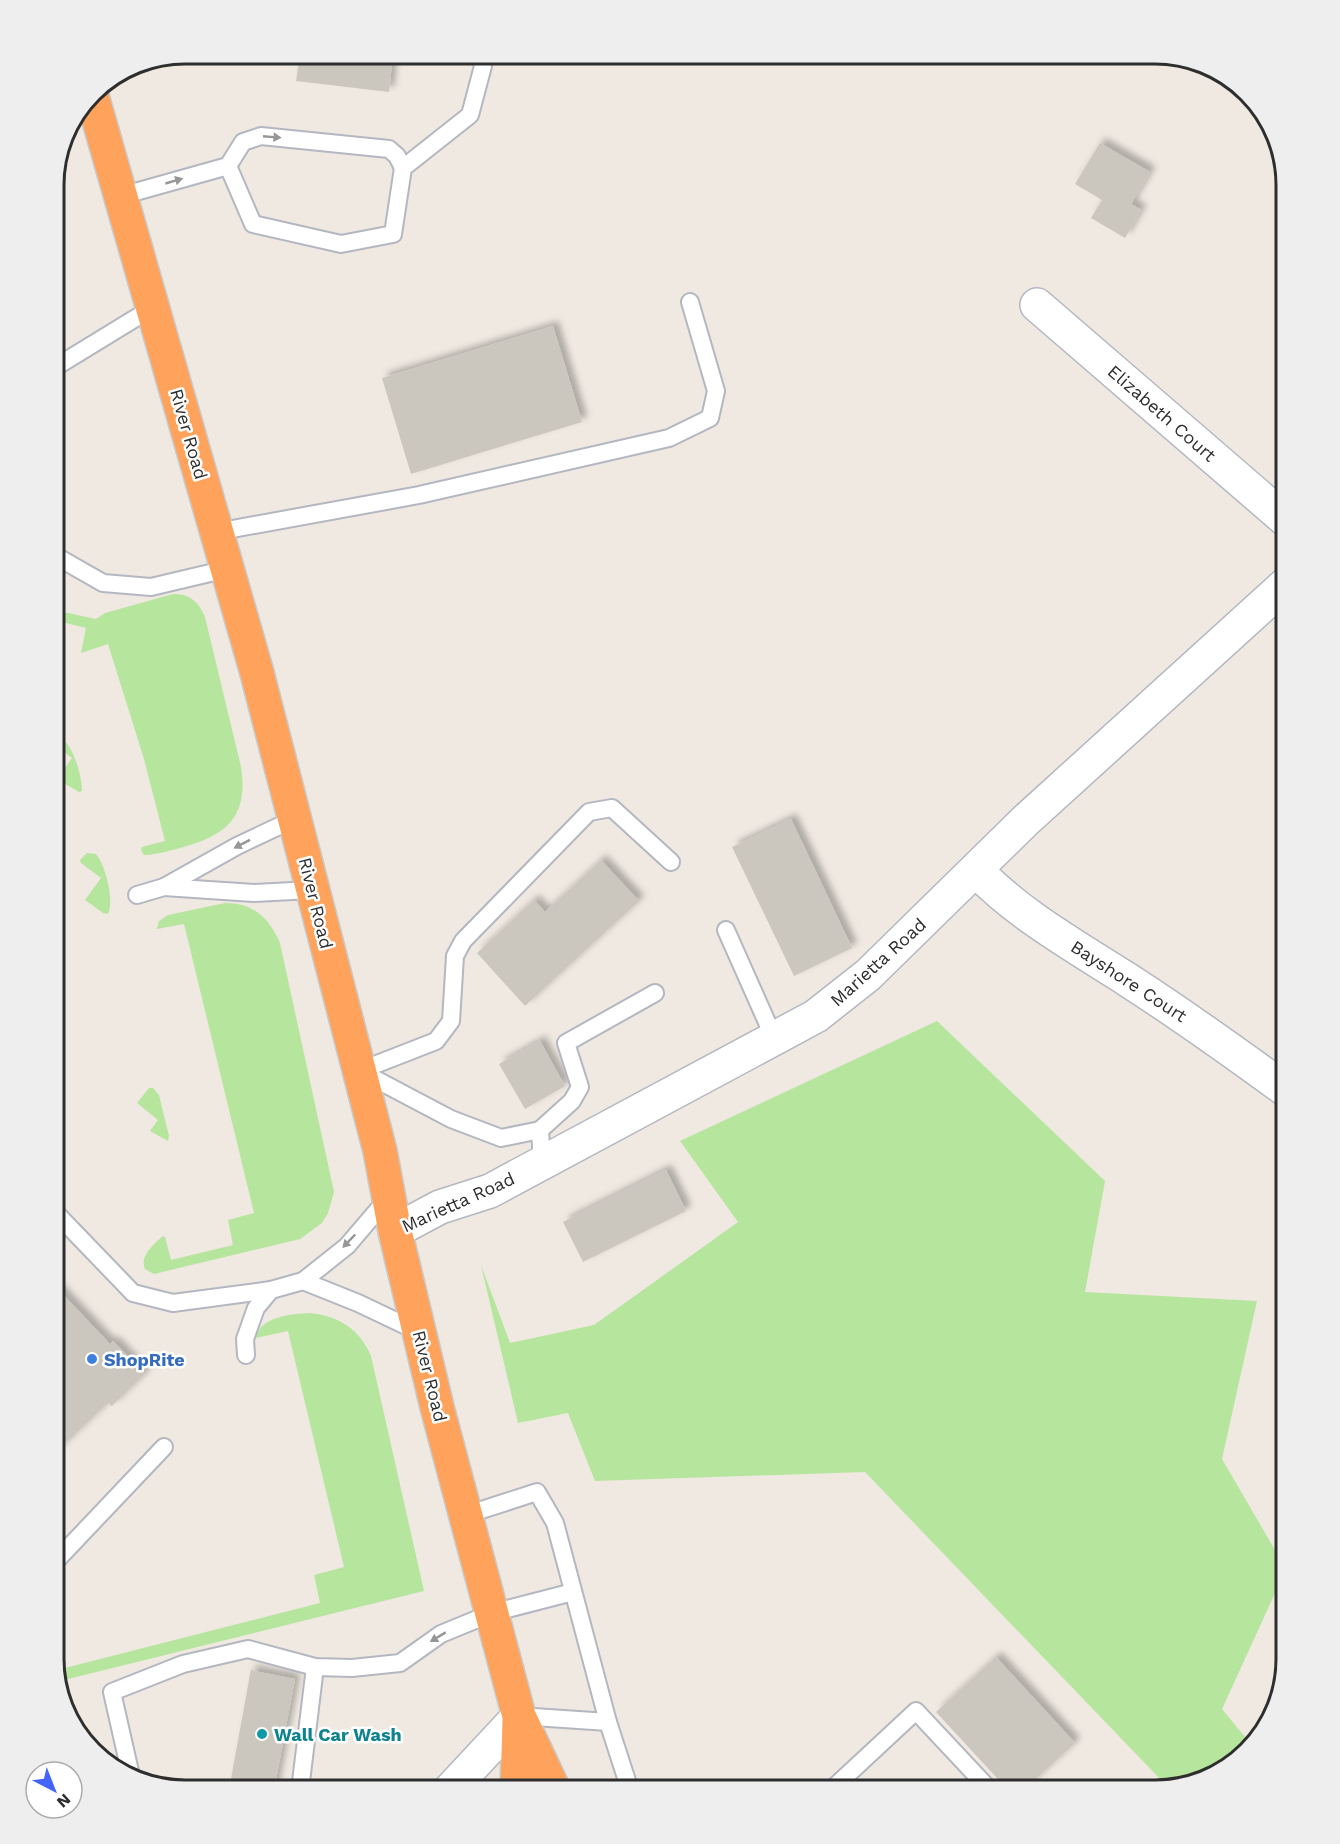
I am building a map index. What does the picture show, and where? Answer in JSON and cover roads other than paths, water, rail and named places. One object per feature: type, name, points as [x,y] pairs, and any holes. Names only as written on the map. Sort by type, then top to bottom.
[{"type":"highway","name":"River Road","points":[[95,106],[257,673],[380,1151],[394,1231],[419,1332],[519,1716],[549,1779]]},
{"type":"highway","name":"River Road","points":[[517,1779],[519,1716]]},
{"type":"street","name":"Elizabeth Court","points":[[1037,305],[1276,511]]},
{"type":"street","name":"Marietta Road","points":[[394,1231],[440,1207],[490,1191],[816,1016],[868,975],[1025,821],[1276,593]]},
{"type":"street","name":"Bayshore Court","points":[[976,870],[997,892],[1026,913],[1176,1011],[1276,1083]]},
{"type":"street","points":[[460,1779],[519,1716]]},
{"type":"lane","points":[[403,168],[470,115],[482,64]]},
{"type":"lane","points":[[121,196],[228,166],[243,142],[261,136],[389,149],[397,156],[403,168],[393,234],[341,244],[253,224],[228,166]]},
{"type":"lane","points":[[216,532],[419,495],[669,438],[710,418],[716,391],[690,302]]},
{"type":"lane","points":[[65,361],[153,308]]},
{"type":"lane","points":[[65,561],[103,583],[151,587],[227,569]]},
{"type":"lane","points":[[359,1071],[436,1041],[451,1020],[455,956],[463,941],[589,812],[612,808],[671,862]]},
{"type":"lane","points":[[137,895],[164,887],[237,846],[294,819]]},
{"type":"lane","points":[[164,887],[254,893],[312,890]]},
{"type":"lane","points":[[726,930],[774,1038]]},
{"type":"lane","points":[[359,1071],[451,1119],[501,1138],[540,1130],[573,1101],[580,1087],[566,1042],[655,993]]},
{"type":"lane","points":[[540,1130],[542,1163]]},
{"type":"lane","points":[[64,1222],[133,1293],[173,1303],[271,1290],[303,1281],[346,1246],[388,1198]]},
{"type":"lane","points":[[303,1281],[358,1303],[419,1332]]},
{"type":"lane","points":[[246,1355],[245,1338],[256,1308],[271,1290]]},
{"type":"lane","points":[[64,1552],[164,1447]]},
{"type":"lane","points":[[466,1515],[537,1492],[555,1523],[608,1722],[627,1779]]},
{"type":"lane","points":[[129,1765],[112,1692],[183,1664],[248,1649],[315,1667],[352,1668],[400,1663],[441,1634],[492,1613],[573,1592]]},
{"type":"lane","points":[[301,1779],[315,1667]]},
{"type":"lane","points":[[842,1780],[916,1711],[980,1780]]},
{"type":"lane","points":[[519,1716],[608,1722]]},
{"type":"place","name":"ShopRite","points":[[92,1359]]},
{"type":"place","name":"Wall Car Wash","points":[[262,1734]]}]
